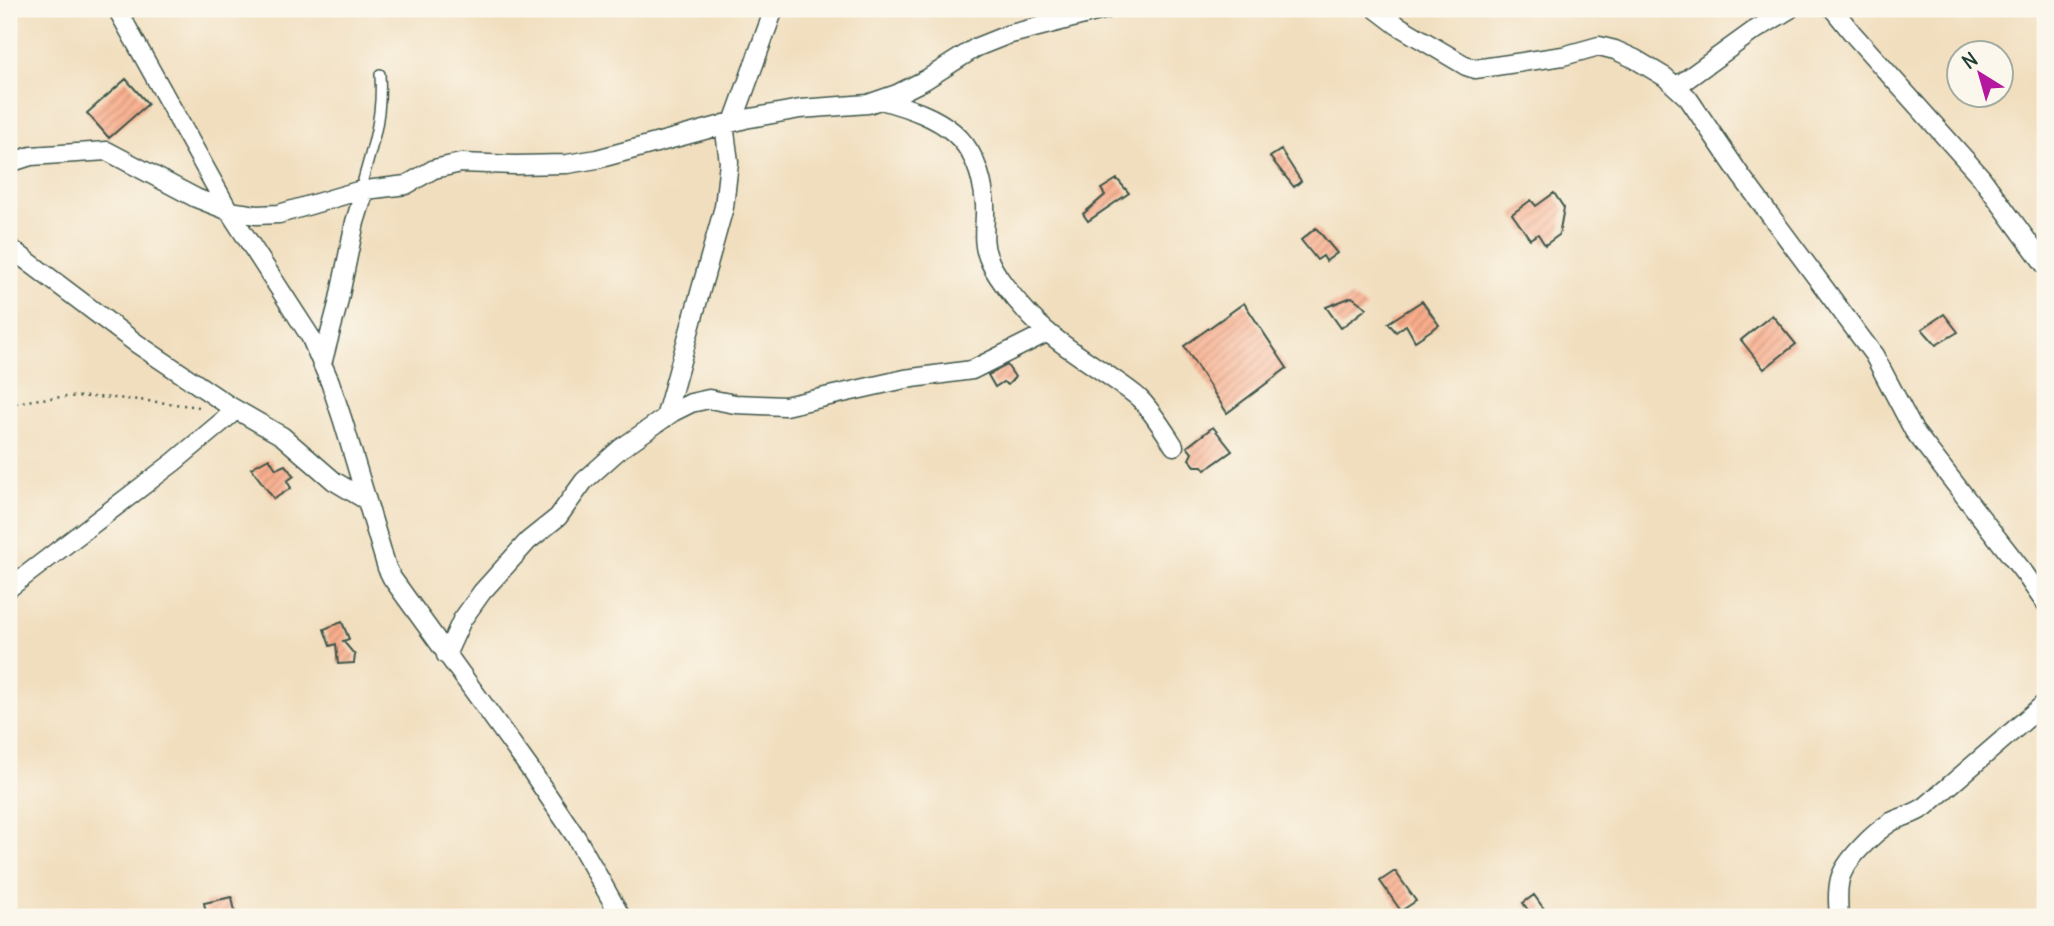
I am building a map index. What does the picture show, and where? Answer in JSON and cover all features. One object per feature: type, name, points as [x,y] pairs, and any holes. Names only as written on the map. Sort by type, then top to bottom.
[{"type":"street","points":[[119,9],[229,212],[310,336],[343,421],[387,568],[576,837],[621,917]]},
{"type":"street","points":[[665,418],[724,207],[729,162],[729,123],[774,9]]},
{"type":"street","points":[[9,163],[31,156],[107,151],[196,198],[229,212],[279,214],[362,191],[406,185],[435,169],[461,163],[567,164],[597,159],[729,123],[800,109],[868,104],[925,80],[977,47],[1007,35],[1107,9]]},
{"type":"street","points":[[1376,9],[1397,25],[1475,69],[1563,56],[1599,46],[1635,59],[1665,77],[1688,98],[1741,176],[1874,355],[1914,431],[2045,603]]},
{"type":"street","points":[[1676,87],[1752,32],[1790,9]]},
{"type":"street","points":[[1833,9],[1981,177],[2045,265]]},
{"type":"street","points":[[881,100],[919,111],[951,130],[973,156],[980,173],[988,257],[1026,311],[1048,332],[1137,396],[1153,414],[1174,446]]},
{"type":"street","points":[[322,364],[362,191]]},
{"type":"street","points":[[9,247],[136,343],[236,410],[282,436],[334,481],[366,500]]},
{"type":"street","points":[[446,655],[462,620],[475,601],[519,550],[558,517],[584,481],[614,454],[691,403],[709,399],[736,404],[785,406],[905,379],[972,370],[1048,332]]},
{"type":"street","points":[[9,588],[174,462],[236,410]]},
{"type":"street","points":[[1839,917],[1838,889],[1841,876],[1855,855],[1891,822],[1914,815],[1926,806],[2045,703]]},
{"type":"lane","points":[[362,191],[376,139],[382,92],[380,74]]},
{"type":"path","points":[[9,405],[37,398],[65,397],[201,407]]},
{"type":"building","points":[[126,79],[148,104],[109,138],[87,113]]},
{"type":"building","points":[[1281,150],[1301,181],[1294,187],[1270,157]]},
{"type":"building","points":[[1117,179],[1129,193],[1088,221],[1083,214],[1105,195],[1101,189]]},
{"type":"building","points":[[1554,193],[1564,208],[1559,235],[1545,245],[1538,234],[1530,239],[1512,214],[1531,200],[1536,206]]},
{"type":"building","points":[[1316,228],[1337,253],[1326,261],[1323,256],[1317,260],[1301,240]]},
{"type":"building","points":[[1352,297],[1367,308],[1341,328],[1326,307]]},
{"type":"building","points":[[1422,301],[1439,325],[1415,341],[1406,325],[1396,332],[1388,323]]},
{"type":"building","points":[[1244,303],[1287,368],[1227,413],[1184,346]]},
{"type":"building","points":[[1944,314],[1958,332],[1936,345],[1922,329]]},
{"type":"building","points":[[1772,315],[1796,344],[1764,369],[1741,340]]},
{"type":"building","points":[[1007,365],[1015,377],[1008,385],[1003,382],[995,387],[988,375]]},
{"type":"building","points":[[1213,427],[1232,451],[1205,470],[1202,466],[1195,466],[1189,459],[1192,453],[1187,447]]},
{"type":"building","points":[[269,458],[276,469],[285,465],[294,476],[287,481],[291,488],[274,499],[251,468]]},
{"type":"building","points":[[342,622],[349,639],[343,641],[355,655],[354,663],[338,664],[336,644],[330,646],[324,629]]},
{"type":"building","points":[[1395,871],[1416,901],[1401,911],[1380,881]]},
{"type":"building","points":[[1534,895],[1544,909],[1536,917],[1533,917],[1523,903]]},
{"type":"building","points":[[232,897],[236,917],[207,917],[204,903]]}]
